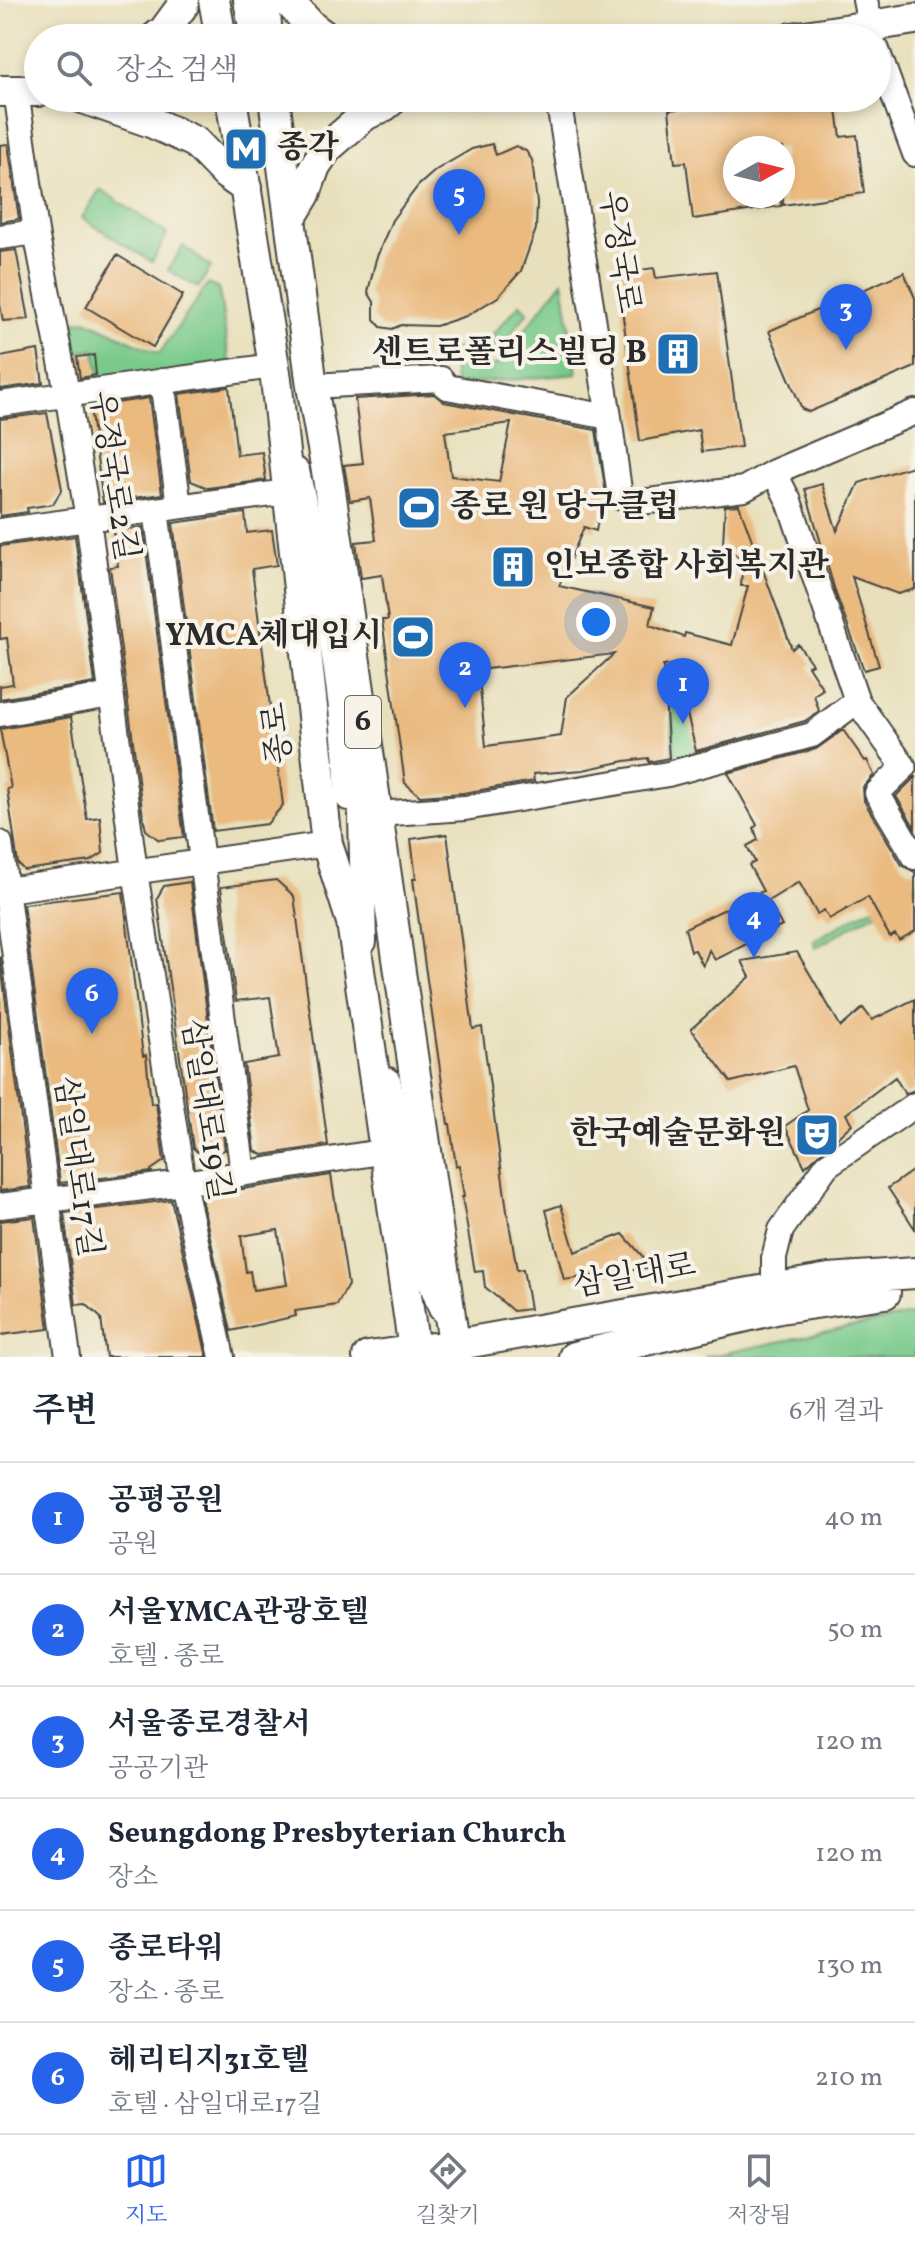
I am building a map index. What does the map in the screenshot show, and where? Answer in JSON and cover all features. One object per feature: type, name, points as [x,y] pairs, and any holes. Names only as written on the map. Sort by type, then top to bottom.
[{"type":"main road","points":[[168,24],[183,5],[183,0]]},
{"type":"main road","points":[[214,0],[218,24]]},
{"type":"main road","points":[[264,0],[266,24]]},
{"type":"main road","points":[[287,0],[309,24]]},
{"type":"main road","points":[[891,24],[915,19]]},
{"type":"main road","points":[[123,112],[195,142],[226,174],[246,188]]},
{"type":"main road","name":"종로","points":[[233,112],[275,372],[327,844],[352,922],[414,1354]]},
{"type":"main road","name":"6","points":[[276,112],[312,386],[328,477],[455,1351]]},
{"type":"main road","points":[[290,219],[327,148],[371,112]]},
{"type":"main road","name":"삼일대로","points":[[368,1357],[455,1351],[774,1288],[829,1279],[915,1273]]},
{"type":"main road","name":"삼일대로","points":[[574,1357],[780,1308],[885,1293],[915,1292]]},
{"type":"street","points":[[246,0],[250,24]]},
{"type":"street","points":[[891,86],[915,154]]},
{"type":"street","name":"우정국로2길","points":[[18,91],[36,232],[88,519],[135,871]]},
{"type":"street","name":"우정국로","points":[[560,112],[620,497],[633,503],[744,489],[774,472]]},
{"type":"street","points":[[0,237],[36,232]]},
{"type":"street","points":[[0,404],[162,381],[275,372],[330,632],[346,755],[352,922]]},
{"type":"street","points":[[312,386],[441,379],[447,387],[609,417]]},
{"type":"street","points":[[162,381],[168,508],[204,862],[243,1173]]},
{"type":"street","points":[[915,412],[774,472],[789,501],[857,701],[904,767],[877,793],[915,857]]},
{"type":"street","points":[[0,531],[287,492]]},
{"type":"street","points":[[0,714],[111,695]]},
{"type":"street","points":[[377,814],[465,808],[717,763],[812,735],[857,701]]},
{"type":"street","points":[[361,708],[365,967],[427,1273],[455,1351]]},
{"type":"street","points":[[889,749],[915,749]]},
{"type":"street","name":"삼일대로17길","points":[[0,843],[2,891],[49,1200],[68,1357]]},
{"type":"street","points":[[2,891],[327,844]]},
{"type":"street","name":"삼일대로19길","points":[[135,871],[183,1183],[222,1357]]},
{"type":"street","points":[[774,1288],[774,1258],[781,1230],[827,1165],[915,1105]]},
{"type":"street","points":[[0,1206],[183,1183],[387,1151]]},
{"type":"green space","points":[[100,189],[167,234],[152,262],[82,218]]},
{"type":"green space","points":[[183,246],[211,267],[198,288],[168,270]]},
{"type":"green space","points":[[563,281],[577,374],[455,385],[452,350],[486,342],[520,304],[528,312],[483,362],[486,368],[498,364]]},
{"type":"green space","points":[[208,284],[219,289],[230,366],[100,382],[95,350],[69,353],[64,324],[86,320],[159,354]]},
{"type":"green space","points":[[672,680],[693,686],[695,761],[673,764]]},
{"type":"green space","points":[[915,884],[915,890],[815,948],[814,940]]},
{"type":"green space","points":[[915,1314],[915,1357],[732,1357],[730,1354],[705,1357]]},
{"type":"building","points":[[669,112],[837,112],[841,137],[857,135],[864,193],[795,203],[795,136],[723,136],[723,208],[767,208],[693,219],[686,162],[675,163]]},
{"type":"building","points":[[8,144],[19,219],[0,222],[0,145]]},
{"type":"building","points":[[492,144],[496,155],[516,146],[526,151],[532,160],[537,203],[536,229],[521,271],[498,297],[466,316],[436,326],[381,327],[374,319],[374,302],[368,292],[376,259],[392,220],[418,186],[436,170],[472,149]]},
{"type":"building","points":[[16,250],[29,319],[3,321],[0,252]]},
{"type":"building","points":[[117,255],[183,295],[153,347],[86,307]]},
{"type":"building","name":"센트로폴리스빌딩 B","points":[[654,268],[656,278],[717,271],[741,447],[702,452],[699,430],[640,441],[617,273]]},
{"type":"building","points":[[904,272],[915,298],[915,367],[809,412],[802,409],[769,331]]},
{"type":"building","points":[[38,350],[43,383],[0,389],[0,357]]},
{"type":"building","points":[[94,355],[96,375],[80,378],[77,357]]},
{"type":"building","points":[[229,387],[237,455],[262,452],[266,480],[208,488],[191,481],[179,394]]},
{"type":"building","points":[[434,394],[444,402],[596,430],[608,506],[598,520],[596,531],[584,527],[559,586],[654,607],[650,625],[684,637],[685,633],[732,645],[748,586],[741,586],[743,561],[723,544],[725,506],[739,505],[792,649],[798,644],[812,664],[808,666],[823,689],[814,695],[819,711],[805,721],[696,751],[675,664],[663,666],[669,758],[649,762],[648,758],[583,770],[533,774],[534,781],[463,793],[420,796],[405,783],[382,620],[388,620],[382,575],[361,578],[356,542],[376,540],[370,498],[350,501],[344,465],[363,463],[355,399]],"holes":[[[511,423],[499,482],[451,476],[445,432]],[[614,654],[567,697],[561,736],[486,746],[478,670]]]},
{"type":"building","points":[[149,398],[162,494],[103,502],[90,407]]},
{"type":"building","points":[[47,413],[62,489],[53,504],[0,516],[0,419]]},
{"type":"building","points":[[915,465],[915,589],[898,594],[852,577],[879,666],[864,670],[836,594],[805,489],[822,484],[837,531],[859,483]]},
{"type":"building","points":[[245,513],[247,533],[272,530],[277,565],[252,569],[283,805],[267,824],[213,831],[173,523]]},
{"type":"building","points":[[143,527],[184,837],[159,840],[146,830],[143,817],[110,567],[118,566],[113,531]]},
{"type":"building","points":[[75,536],[95,683],[0,699],[0,686],[13,684],[7,638],[0,639],[0,546]]},
{"type":"building","points":[[71,717],[87,819],[100,817],[103,853],[91,861],[24,870],[18,864],[7,789],[11,788],[0,729]]},
{"type":"building","points":[[843,730],[867,760],[874,775],[863,787],[864,801],[902,865],[915,872],[915,931],[899,940],[895,934],[890,937],[868,897],[829,919],[824,910],[817,914],[799,882],[768,901],[782,926],[715,960],[709,950],[703,966],[695,950],[691,951],[685,928],[763,891],[749,865],[755,862],[747,846],[758,840],[754,828],[757,825],[728,773],[816,749]]},
{"type":"building","points":[[915,777],[915,828],[896,796]]},
{"type":"building","points":[[447,834],[473,1029],[482,1027],[517,1270],[523,1269],[530,1309],[513,1311],[485,1287],[483,1271],[475,1272],[459,1165],[456,1166],[448,1124],[413,879],[416,879],[411,839]]},
{"type":"building","points":[[276,880],[294,896],[328,1145],[263,1155],[255,1151],[244,1064],[279,1058],[270,997],[236,1001],[221,887]]},
{"type":"building","points":[[190,882],[225,1150],[200,1154],[193,1148],[157,898],[164,886]]},
{"type":"building","points":[[123,892],[143,1056],[146,1055],[151,1104],[156,1103],[164,1161],[152,1172],[60,1183],[23,904]]},
{"type":"building","points":[[797,952],[841,1027],[863,1008],[872,1020],[915,999],[915,1090],[905,1094],[895,1077],[846,1114],[852,1124],[805,1167],[785,1126],[808,1110],[794,1066],[731,1082],[691,1029],[750,977],[742,961]]},
{"type":"building","points":[[0,957],[30,1187],[0,1191]]},
{"type":"building","points":[[915,1169],[915,1229],[888,1188]]},
{"type":"building","points":[[331,1175],[348,1285],[337,1305],[295,1311],[296,1316],[231,1331],[202,1201],[205,1195]],"holes":[[[278,1230],[287,1285],[253,1290],[250,1271],[246,1272],[241,1236]]]},
{"type":"building","points":[[171,1200],[207,1357],[106,1357],[101,1318],[86,1304],[76,1305],[64,1213]]},
{"type":"building","points":[[561,1205],[575,1252],[623,1234],[652,1267],[564,1280],[546,1210]]},
{"type":"building","points":[[34,1217],[49,1329],[0,1335],[0,1221]]},
{"type":"place","name":"종각","points":[[246,149]]},
{"type":"place","name":"종로타워","points":[[459,235]]},
{"type":"place","name":"서울종로경찰서","points":[[846,350]]},
{"type":"place","name":"센트로폴리스빌딩 B","points":[[678,354]]},
{"type":"place","name":"종로 원 당구클럽","points":[[419,508]]},
{"type":"place","name":"인보종합 사회복지관","points":[[513,567]]},
{"type":"place","name":"YMCA체대입시","points":[[413,637]]},
{"type":"place","name":"서울YMCA관광호텔","points":[[465,708]]},
{"type":"place","name":"공평공원","points":[[683,724]]},
{"type":"place","name":"Seungdong Presbyterian Church","points":[[754,958]]},
{"type":"place","name":"헤리티지31호텔","points":[[92,1034]]},
{"type":"place","name":"한국예술문화원","points":[[817,1135]]}]
